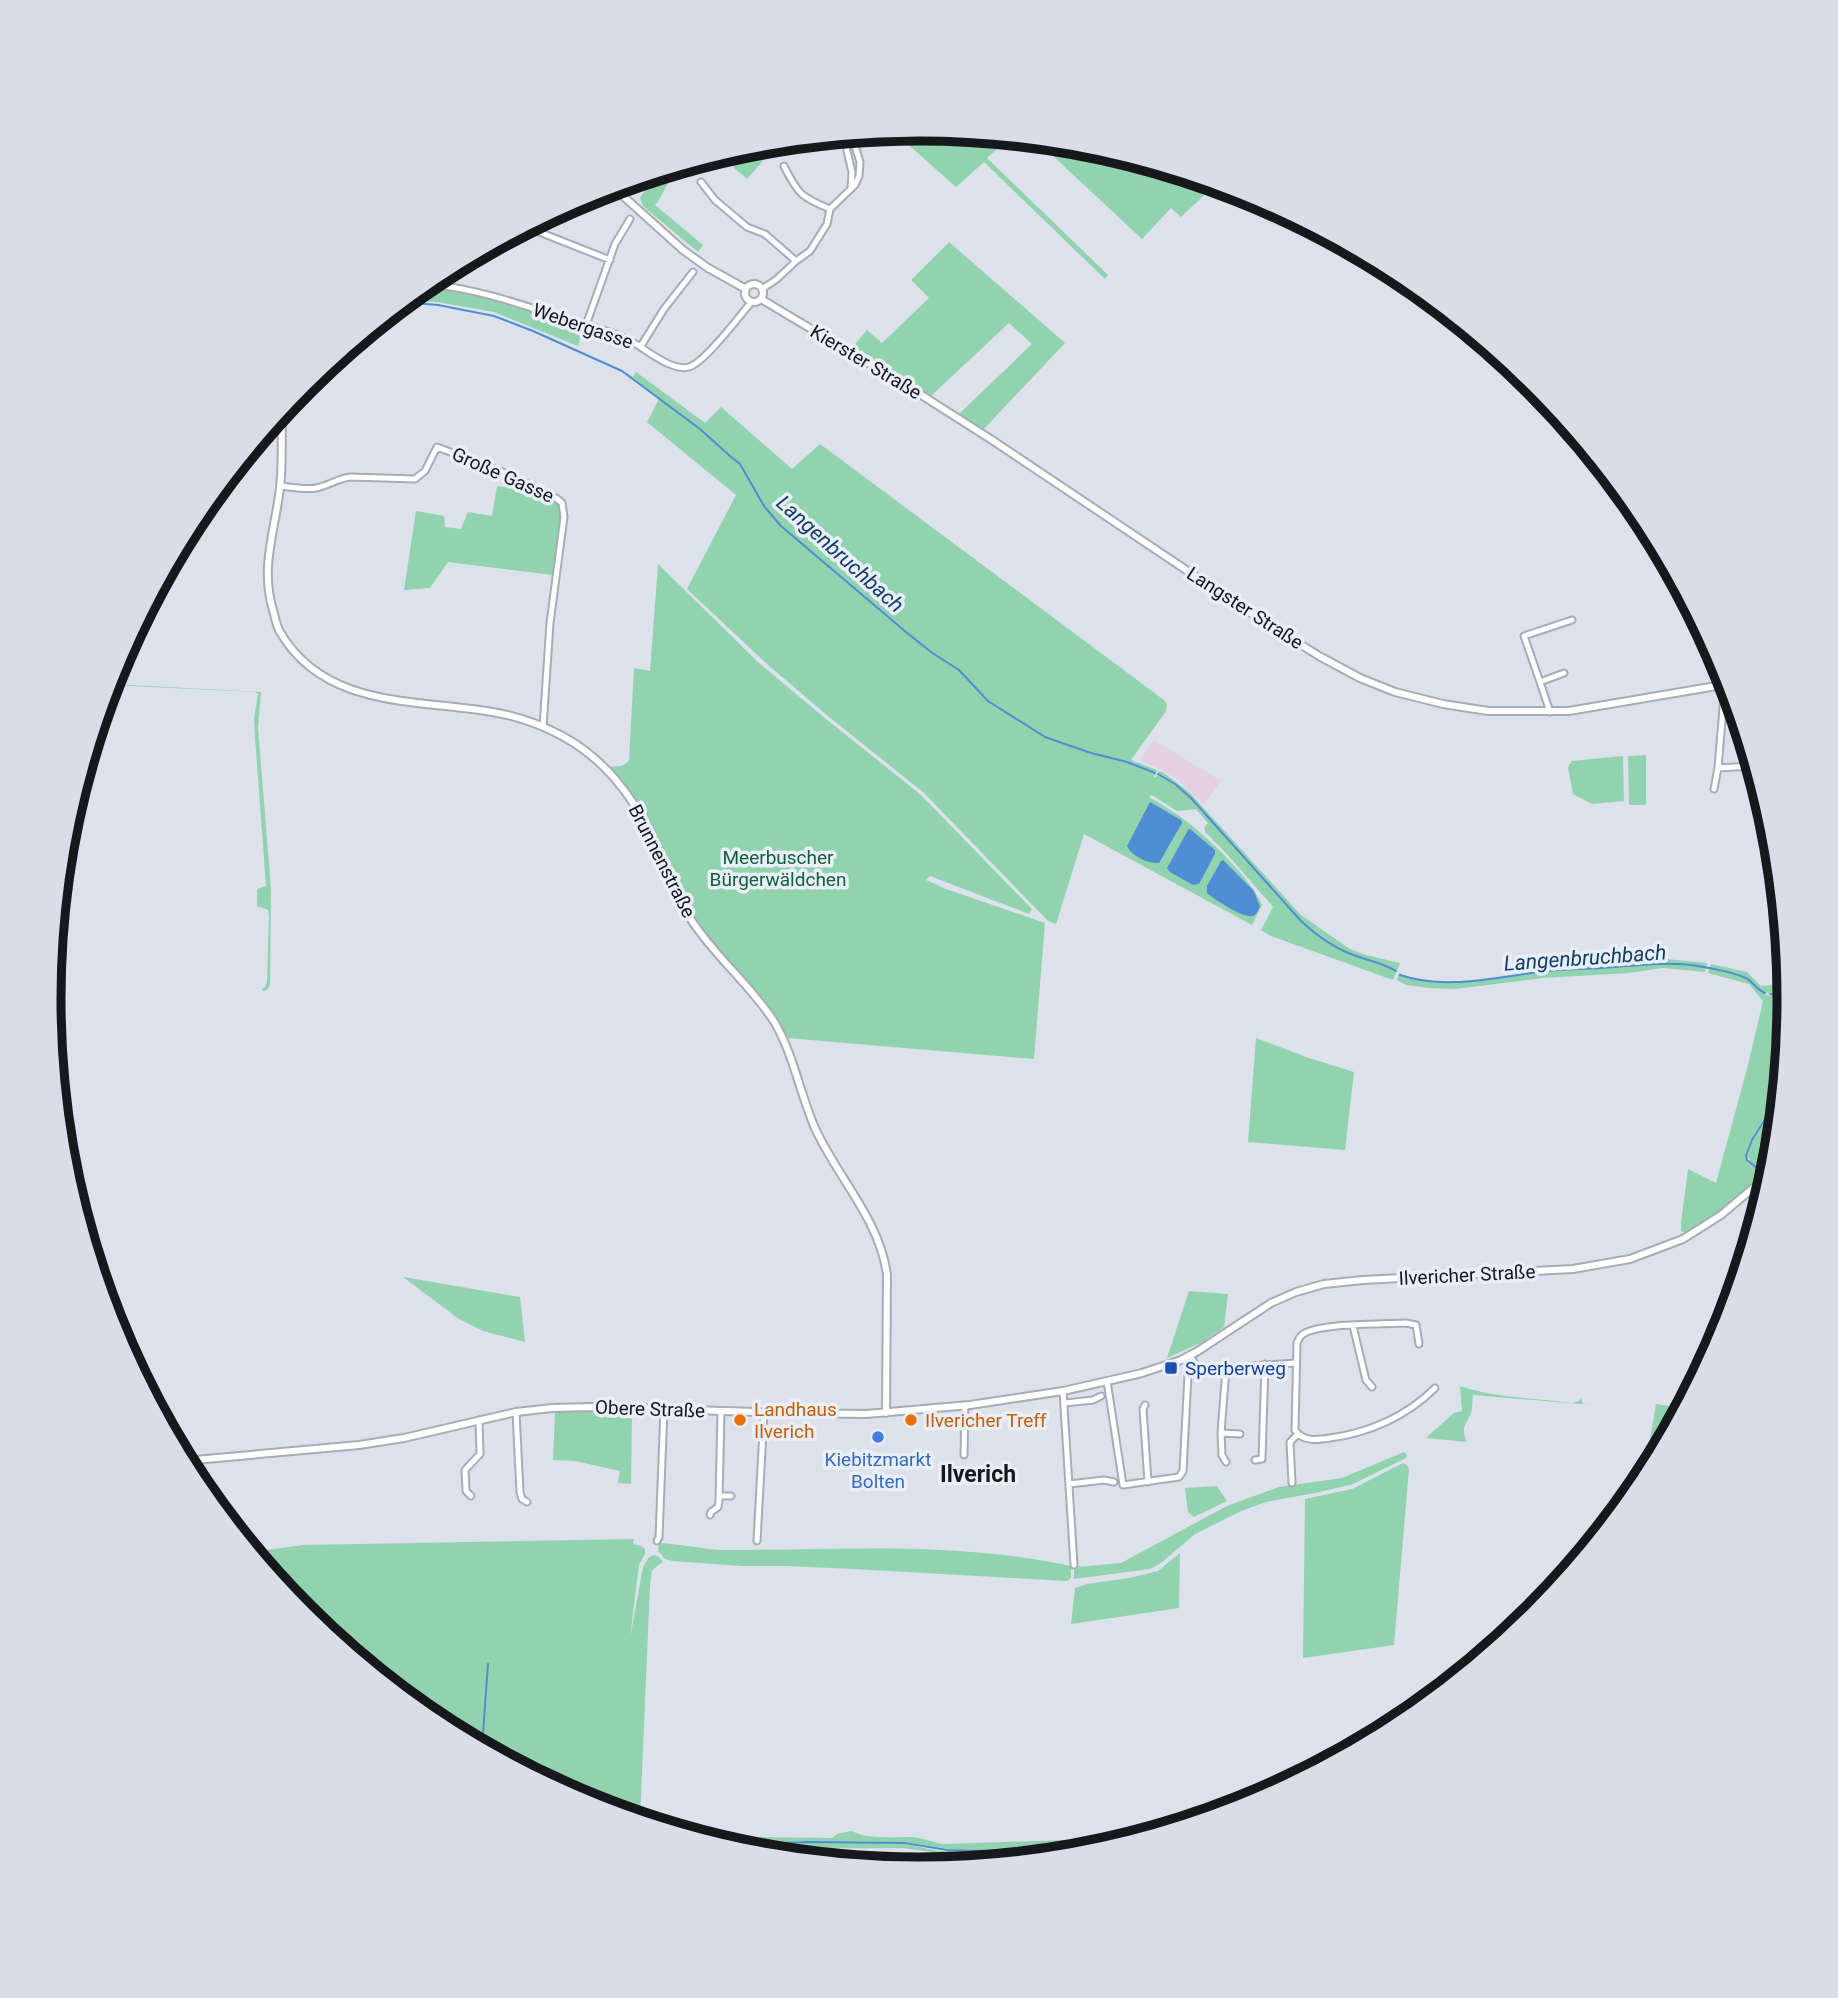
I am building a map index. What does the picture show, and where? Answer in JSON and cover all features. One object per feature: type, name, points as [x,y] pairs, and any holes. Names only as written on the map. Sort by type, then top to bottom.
[{"type":"street","points":[[762,289],[814,246],[827,224],[830,209],[858,180],[860,162],[854,144]]},
{"type":"street","points":[[846,145],[852,172],[851,188]]},
{"type":"street","points":[[784,166],[800,194],[807,200],[830,209]]},
{"type":"street","points":[[701,181],[715,200],[747,227],[765,234],[796,261]]},
{"type":"street","points":[[622,195],[683,250],[746,289]]},
{"type":"street","points":[[586,325],[615,244],[630,219]]},
{"type":"street","points":[[537,231],[610,260]]},
{"type":"street","points":[[640,346],[693,272]]},
{"type":"street","name":"Webergasse","points":[[444,285],[494,296],[617,335],[678,368],[700,360],[749,306],[750,301]]},
{"type":"street","points":[[746,289],[755,285],[762,289]]},
{"type":"street","points":[[746,289],[746,296],[750,301],[756,302],[761,299],[762,289]]},
{"type":"street","name":"Kierster Straße","points":[[761,299],[971,427]]},
{"type":"street","name":"Brunnenstraße","points":[[282,425],[280,486],[267,566],[267,588],[279,630],[299,656],[328,679],[360,693],[410,703],[492,712],[543,727],[586,752],[616,779],[640,813],[674,892],[690,918],[776,1025],[814,1127],[872,1228],[886,1265],[888,1285],[886,1413]]},
{"type":"street","name":"Langster Straße","points":[[971,427],[1319,656],[1360,678],[1395,692],[1443,704],[1488,711],[1550,712],[1717,686]]},
{"type":"street","name":"Große Gasse","points":[[280,486],[312,488],[351,477],[415,479],[425,471],[437,447],[508,474],[562,503],[564,517],[549,626],[543,727]]},
{"type":"street","points":[[1550,712],[1524,636],[1572,620]]},
{"type":"street","points":[[1540,682],[1564,673]]},
{"type":"street","points":[[1714,789],[1725,706]]},
{"type":"street","points":[[1718,768],[1745,766]]},
{"type":"street","name":"Ilvericher Straße","points":[[1159,1368],[1190,1355],[1271,1303],[1324,1284],[1573,1269],[1630,1259],[1683,1239],[1721,1216],[1756,1186]]},
{"type":"street","points":[[1419,1344],[1416,1325],[1406,1323],[1317,1329],[1300,1336],[1297,1343],[1295,1430],[1309,1439],[1326,1439],[1365,1430],[1405,1412],[1435,1388]]},
{"type":"street","points":[[1353,1326],[1366,1380],[1371,1387]]},
{"type":"street","points":[[1190,1355],[1195,1365],[1205,1369],[1296,1363]]},
{"type":"street","points":[[1255,1460],[1262,1459],[1265,1364]]},
{"type":"street","points":[[1107,1381],[1123,1485],[1178,1477],[1183,1471],[1188,1375],[1195,1365]]},
{"type":"street","points":[[1226,1367],[1221,1433],[1222,1455],[1226,1462]]},
{"type":"street","name":"Obere Straße","points":[[196,1460],[359,1445],[404,1438],[516,1412],[575,1407],[764,1413],[886,1413],[1063,1391],[1159,1368]]},
{"type":"street","points":[[1063,1391],[1074,1565]]},
{"type":"street","points":[[1065,1403],[1093,1400],[1101,1395]]},
{"type":"street","points":[[964,1455],[965,1405]]},
{"type":"street","points":[[1145,1405],[1143,1409],[1148,1482]]},
{"type":"street","points":[[657,1541],[664,1409]]},
{"type":"street","points":[[710,1516],[718,1507],[721,1411]]},
{"type":"street","points":[[516,1412],[520,1492],[522,1499],[527,1502]]},
{"type":"street","points":[[757,1541],[764,1413]]},
{"type":"street","points":[[471,1496],[466,1491],[465,1470],[480,1454],[479,1420]]},
{"type":"street","points":[[1221,1433],[1240,1434]]},
{"type":"street","points":[[1292,1483],[1290,1442],[1298,1434]]},
{"type":"street","points":[[1069,1484],[1104,1480],[1114,1482]]},
{"type":"street","points":[[719,1496],[731,1496]]},
{"type":"shaded area","points":[[1154,740],[1221,781],[1204,804],[1178,780],[1140,760]]},
{"type":"green space","points":[[905,142],[1000,146],[987,158],[1108,275],[1105,279],[984,162],[956,187]]},
{"type":"green space","points":[[1049,152],[1141,170],[1208,192],[1181,217],[1171,208],[1142,239]]},
{"type":"green space","points":[[768,155],[747,179],[734,168],[733,162]]},
{"type":"green space","points":[[676,177],[666,186],[655,205],[703,245],[698,252],[643,206],[640,198],[654,183]]},
{"type":"green space","points":[[648,186],[637,193],[631,191]]},
{"type":"green space","points":[[949,242],[1065,343],[983,430],[959,414],[1032,344],[1009,323],[931,396],[852,348],[867,330],[882,343],[929,298],[911,280]]},
{"type":"green space","points":[[440,288],[444,288],[484,296],[583,329],[578,346],[494,312],[421,301]]},
{"type":"green space","points":[[636,372],[705,423],[721,407],[792,469],[820,444],[1164,700],[1166,711],[1131,760],[1157,770],[1154,777],[1159,771],[1164,773],[1189,792],[1301,915],[1350,949],[1400,963],[1393,980],[1261,930],[1273,907],[1206,833],[1204,828],[1208,823],[1196,809],[1177,811],[1152,795],[1149,797],[1206,838],[1249,884],[1262,905],[1252,925],[1084,834],[1056,924],[1048,921],[923,792],[768,665],[687,589],[736,495],[647,422],[659,399],[626,375],[627,373],[633,377]]},
{"type":"green space","points":[[508,477],[541,491],[557,503],[560,527],[553,575],[448,562],[430,588],[404,590],[416,511],[444,516],[445,527],[461,529],[468,512],[492,516],[497,486],[504,487]]},
{"type":"green space","name":"Meerbuscher Bürgerwäldchen","points":[[658,564],[759,663],[920,794],[1032,909],[1029,914],[930,876],[926,880],[1045,923],[1034,1059],[788,1038],[776,1017],[694,919],[675,886],[642,811],[608,767],[622,766],[629,761],[634,668],[650,671]]},
{"type":"green space","points":[[121,686],[261,692],[258,728],[271,889],[270,985],[263,991],[267,982],[269,916],[268,910],[257,906],[257,889],[266,886],[254,719],[258,694]]},
{"type":"green space","points":[[1646,755],[1646,805],[1629,805],[1628,756]]},
{"type":"green space","points":[[1623,756],[1624,801],[1592,804],[1573,794],[1568,767],[1572,761]]},
{"type":"green space","points":[[1654,955],[1666,956],[1666,959],[1707,963],[1705,972],[1663,968],[1629,973],[1543,978],[1455,989],[1406,985],[1397,980],[1399,973],[1426,980],[1478,980],[1523,973],[1549,964],[1616,962]]},
{"type":"green space","points":[[1711,964],[1747,972],[1761,986],[1777,987],[1777,995],[1764,994],[1777,998],[1775,1055],[1769,1110],[1745,1154],[1748,1161],[1759,1170],[1756,1182],[1715,1217],[1687,1233],[1681,1231],[1681,1223],[1688,1169],[1716,1183],[1763,1001],[1749,984],[1708,973]]},
{"type":"green space","points":[[1256,1038],[1354,1072],[1345,1150],[1248,1142]]},
{"type":"green space","points":[[1762,1126],[1766,1127],[1759,1169],[1747,1155]]},
{"type":"green space","points":[[403,1277],[520,1297],[525,1342],[483,1331],[459,1319]]},
{"type":"green space","points":[[1189,1291],[1228,1294],[1224,1327],[1201,1343],[1167,1358]]},
{"type":"green space","points":[[1460,1386],[1501,1395],[1572,1403],[1581,1398],[1583,1404],[1592,1405],[1473,1395],[1472,1411],[1464,1430],[1467,1442],[1426,1438],[1454,1413],[1462,1411]]},
{"type":"green space","points":[[1656,1404],[1673,1407],[1662,1428],[1648,1450]]},
{"type":"green space","points":[[555,1412],[632,1412],[631,1484],[618,1483],[620,1471],[575,1461],[553,1460]]},
{"type":"green space","points":[[1404,1452],[1406,1458],[1353,1484],[1266,1502],[1241,1511],[1195,1534],[1150,1569],[1074,1579],[1074,1569],[1077,1567],[1121,1563],[1227,1506],[1279,1487],[1342,1478]]},
{"type":"green space","points":[[1403,1463],[1409,1469],[1394,1645],[1303,1658],[1305,1499],[1352,1489]]},
{"type":"green space","points":[[1217,1486],[1227,1501],[1194,1517],[1188,1512],[1185,1488]]},
{"type":"green space","points":[[634,1539],[633,1544],[645,1549],[645,1554],[639,1565],[630,1638],[643,1567],[649,1557],[659,1557],[663,1562],[652,1570],[650,1586],[640,1810],[540,1768],[490,1742],[397,1679],[353,1644],[312,1606],[263,1551],[303,1545]]},
{"type":"green space","points":[[659,1543],[723,1550],[898,1549],[985,1553],[1071,1566],[1071,1578],[1067,1581],[673,1561],[665,1559],[658,1551]]},
{"type":"green space","points":[[1180,1553],[1179,1608],[1071,1624],[1075,1588],[1158,1571]]},
{"type":"green space","points":[[851,1831],[866,1836],[915,1837],[944,1844],[1067,1840],[1067,1843],[1015,1851],[948,1849],[905,1842],[938,1851],[1005,1852],[946,1854],[903,1848],[805,1849],[746,1839],[832,1838]]},
{"type":"water","points":[[1150,802],[1182,823],[1159,863],[1141,859],[1127,846]]},
{"type":"water","points":[[1190,829],[1215,850],[1199,884],[1193,885],[1167,868]]},
{"type":"water","points":[[1223,860],[1254,891],[1260,907],[1253,916],[1236,912],[1207,893],[1207,886]]},
{"type":"waterway","name":"Langenbruchbach","points":[[418,303],[494,316],[622,371],[700,429],[740,464],[764,506],[781,526],[906,632],[959,670],[988,701],[1045,737],[1155,773]]},
{"type":"waterway","name":"Langenbruchbach","points":[[1158,774],[1191,798],[1307,927],[1343,951],[1396,971]]},
{"type":"waterway","name":"Langenbruchbach","points":[[1400,975],[1418,980],[1455,982],[1555,970],[1674,964],[1738,975],[1765,993]]},
{"type":"waterway","name":"Langenbruchbach","points":[[1770,994],[1777,996]]},
{"type":"waterway","name":"Langenbruchbach","points":[[1759,1170],[1747,1160],[1746,1155],[1769,1114]]},
{"type":"waterway","points":[[483,1737],[488,1664]]},
{"type":"waterway","points":[[772,1843],[905,1843],[947,1850],[1007,1852]]},
{"type":"place","name":"Sperberweg","points":[[1171,1368]]},
{"type":"place","name":"Landhaus Ilverich","points":[[740,1420]]},
{"type":"place","name":"Ilvericher Treff","points":[[911,1420]]},
{"type":"place","name":"Kiebitzmarkt Bolten","points":[[878,1437]]},
{"type":"district","name":"Ilverich","points":[[978,1474]]}]
